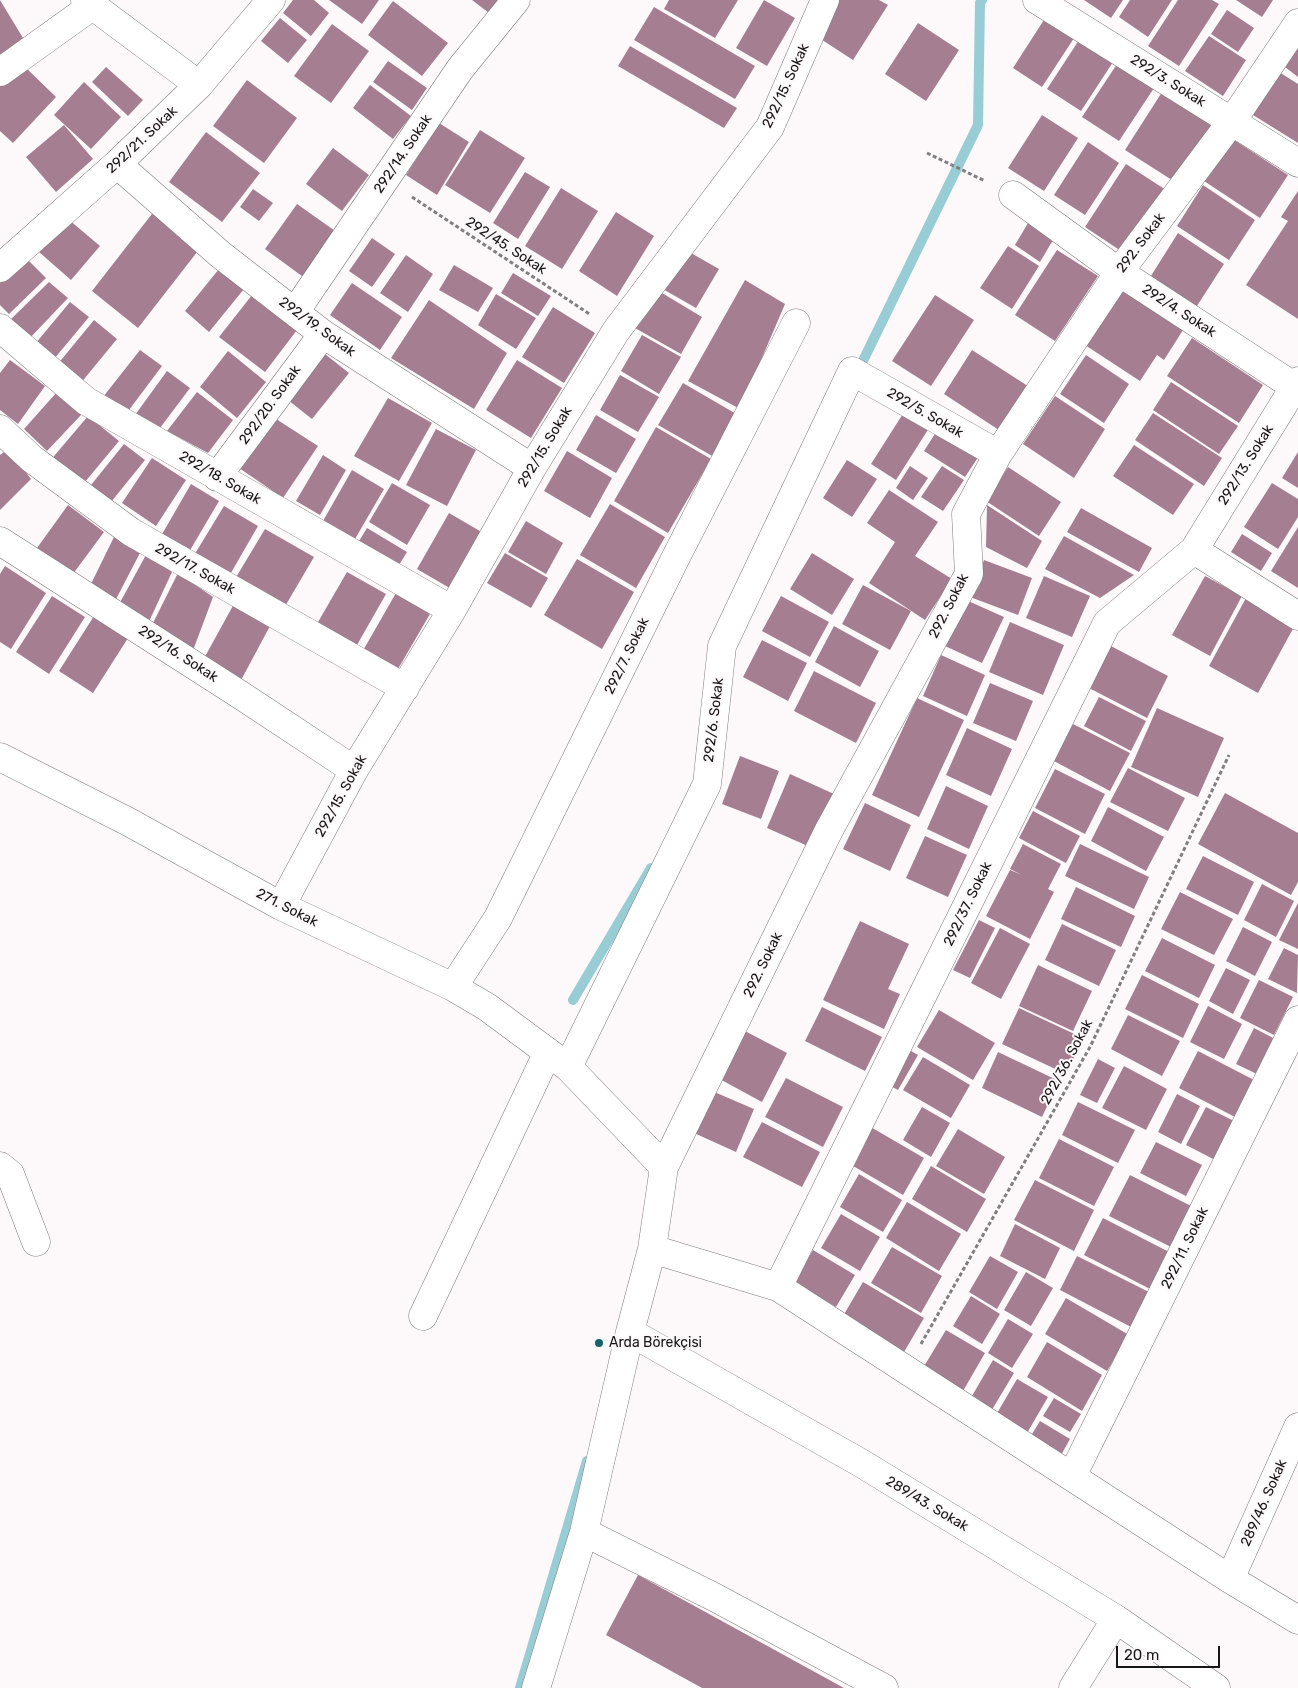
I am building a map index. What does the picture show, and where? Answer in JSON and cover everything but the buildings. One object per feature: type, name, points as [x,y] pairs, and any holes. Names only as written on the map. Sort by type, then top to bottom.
[{"type":"street","name":"292/21. Sokak","points":[[0,268],[117,164],[199,85],[271,0]]},
{"type":"street","name":"292/14. Sokak","points":[[295,312],[460,69],[516,0]]},
{"type":"street","name":"292/15. Sokak","points":[[281,906],[354,770],[452,610],[532,468],[616,332],[770,127],[825,0]]},
{"type":"street","name":"292/3. Sokak","points":[[1037,0],[1298,163]]},
{"type":"street","points":[[0,72],[88,3],[199,85]]},
{"type":"street","name":"292. Sokak","points":[[536,1688],[584,1532],[630,1332],[652,1249],[664,1167],[829,830],[968,574],[966,514],[998,454],[1119,272],[1232,121],[1298,23]]},
{"type":"street","name":"292/19. Sokak","points":[[117,164],[221,255],[323,334],[532,468]]},
{"type":"street","name":"292/4. Sokak","points":[[1013,195],[1119,272],[1297,386]]},
{"type":"street","name":"292/7. Sokak","points":[[453,987],[498,918],[676,557],[796,323]]},
{"type":"street","name":"292/18. Sokak","points":[[0,328],[86,401],[452,610]]},
{"type":"street","name":"292/20. Sokak","points":[[217,477],[323,334]]},
{"type":"street","name":"292/5. Sokak","points":[[852,371],[998,454]]},
{"type":"street","name":"292/6. Sokak","points":[[424,1316],[558,1060],[706,784],[722,646],[852,371]]},
{"type":"street","name":"292/13. Sokak","points":[[1194,550],[1297,386]]},
{"type":"street","name":"292/17. Sokak","points":[[0,430],[32,459],[131,532],[405,688]]},
{"type":"street","name":"292/16. Sokak","points":[[0,541],[354,770]]},
{"type":"street","points":[[1194,550],[1298,616]]},
{"type":"street","name":"292/37. Sokak","points":[[778,1287],[1107,623],[1194,550]]},
{"type":"street","name":"271. Sokak","points":[[0,756],[127,821],[281,906],[453,987],[487,1007],[558,1060],[664,1167]]},
{"type":"street","name":"292/11. Sokak","points":[[1072,1476],[1298,1020]]},
{"type":"street","points":[[0,1166],[10,1174],[36,1242]]},
{"type":"street","points":[[652,1249],[778,1287],[1230,1579],[1298,1620]]},
{"type":"street","name":"289/43. Sokak","points":[[630,1332],[860,1463],[1116,1619],[1216,1688]]},
{"type":"street","name":"289/46. Sokak","points":[[1230,1579],[1298,1427]]},
{"type":"street","points":[[584,1532],[714,1597],[884,1688]]},
{"type":"street","points":[[1073,1688],[1116,1619]]},
{"type":"path","points":[[927,153],[1013,195]]},
{"type":"path","name":"292/45. Sokak","points":[[385,179],[616,332]]},
{"type":"path","name":"292/36. Sokak","points":[[906,1370],[1090,1047],[1229,754]]},
{"type":"waterway","points":[[857,373],[978,125],[980,3],[982,0]]},
{"type":"waterway","points":[[573,1000],[651,868]]},
{"type":"waterway","points":[[520,1688],[587,1461]]},
{"type":"place","name":"Arda Börekçisi","points":[[599,1343]]}]
